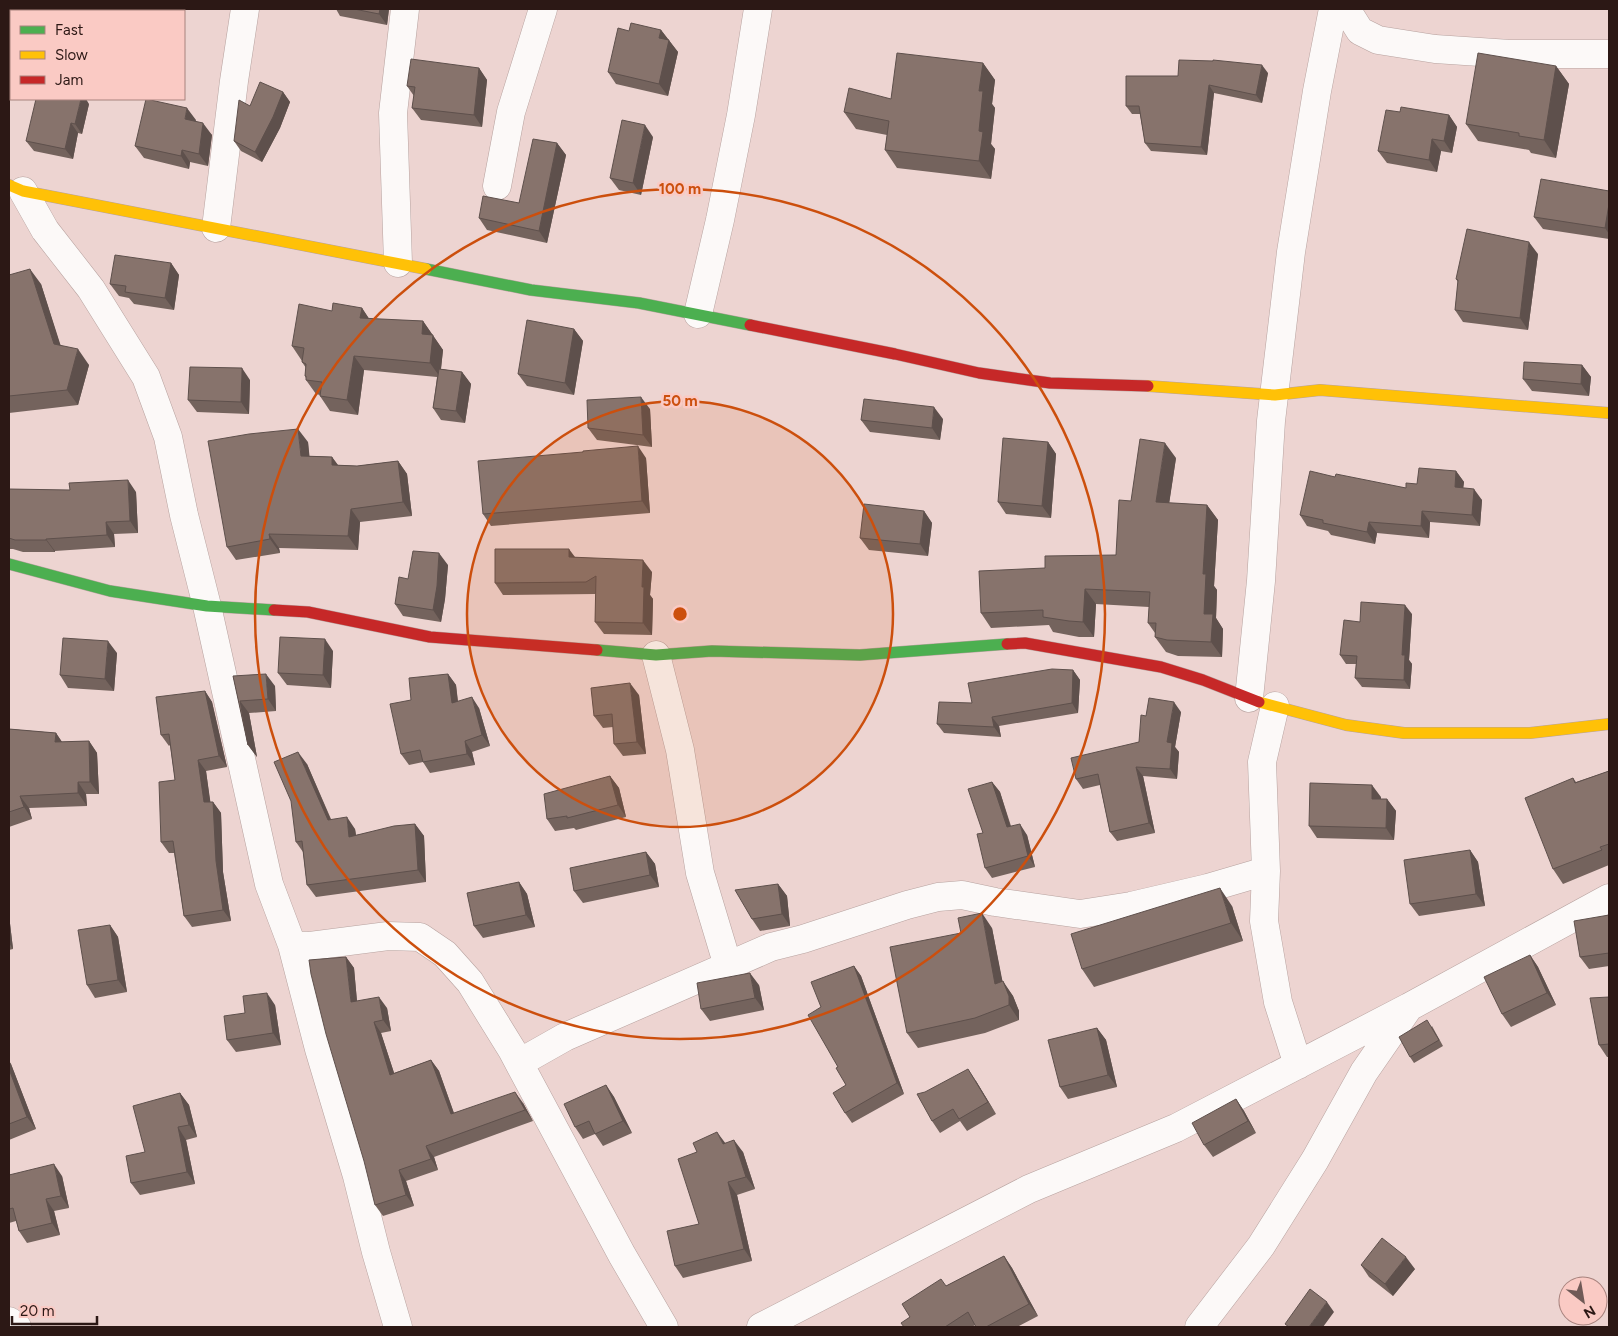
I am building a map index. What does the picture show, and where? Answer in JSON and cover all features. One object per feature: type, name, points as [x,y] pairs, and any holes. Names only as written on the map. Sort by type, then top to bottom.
[{"type":"street","points":[[216,228],[245,9]]},
{"type":"street","points":[[398,263],[392,113],[405,9]]},
{"type":"street","points":[[497,186],[512,112],[543,9]]},
{"type":"street","points":[[698,314],[720,220],[741,115],[758,9]]},
{"type":"street","points":[[1248,698],[1261,581],[1271,422],[1291,252],[1316,91],[1333,9]]},
{"type":"street","points":[[1346,9],[1360,31],[1378,40],[1435,49],[1510,54],[1609,54]]},
{"type":"street","points":[[16,188],[531,290],[638,303],[698,314],[979,373],[1050,383],[1163,386],[1275,395],[1320,390],[1609,413]]},
{"type":"street","points":[[16,188],[45,230],[91,289],[146,377],[168,437],[184,515],[207,606],[269,884],[292,946],[319,1049],[398,1327]]},
{"type":"street","points":[[9,564],[110,591],[207,606],[308,612],[430,637],[656,655],[712,651],[860,655],[1025,644],[1161,667],[1275,706],[1346,725],[1404,733],[1530,732],[1609,724]]},
{"type":"street","points":[[656,655],[680,750],[700,874],[728,966]]},
{"type":"street","points":[[1275,706],[1262,762],[1266,871],[1264,922],[1278,1002],[1298,1065]]},
{"type":"street","points":[[519,1063],[564,1037],[770,947],[803,939],[890,910],[938,897],[962,894],[995,902],[1080,914],[1140,904],[1208,888],[1266,871]]},
{"type":"street","points":[[761,1327],[1029,1189],[1176,1128],[1298,1065],[1609,898]]},
{"type":"street","points":[[292,946],[310,946],[388,936],[420,937],[445,954],[470,982],[519,1063],[622,1255],[664,1327]]},
{"type":"street","points":[[1199,1327],[1261,1246],[1315,1160],[1364,1072],[1408,1006]]},
{"type":"street","points":[[9,1320],[17,1327]]},
{"type":"building","points":[[354,9],[380,9],[379,14]]},
{"type":"building","points":[[631,23],[661,30],[659,38],[669,40],[659,84],[608,72],[618,28],[629,31]]},
{"type":"building","points":[[897,53],[983,63],[979,91],[983,91],[979,131],[983,132],[979,161],[885,150],[889,121],[844,112],[849,88],[891,99]]},
{"type":"building","points":[[1478,53],[1556,66],[1544,140],[1519,136],[1519,133],[1466,124]]},
{"type":"building","points":[[411,59],[479,68],[474,115],[412,108],[415,87],[407,86]]},
{"type":"building","points":[[1179,60],[1213,60],[1262,65],[1256,95],[1209,85],[1201,147],[1145,143],[1139,106],[1126,106],[1126,76],[1178,76]]},
{"type":"building","points":[[260,82],[283,92],[273,117],[255,152],[234,141],[239,100],[250,106]]},
{"type":"building","points":[[36,100],[81,100],[75,124],[71,123],[65,149],[26,141]]},
{"type":"building","points":[[146,100],[187,108],[185,119],[203,123],[199,154],[182,150],[181,156],[135,146]]},
{"type":"building","points":[[1401,107],[1449,115],[1444,141],[1432,139],[1429,160],[1378,151],[1386,110],[1400,112]]},
{"type":"building","points":[[622,120],[645,125],[633,183],[610,178]]},
{"type":"building","points":[[533,139],[557,143],[539,231],[479,218],[483,196],[519,203]]},
{"type":"building","points":[[1541,179],[1609,191],[1605,228],[1534,217]]},
{"type":"building","points":[[1467,229],[1529,242],[1520,318],[1455,310],[1458,280],[1456,279]]},
{"type":"building","points":[[115,255],[171,263],[165,298],[125,292],[126,286],[110,284]]},
{"type":"building","points":[[30,269],[54,344],[78,349],[67,390],[9,396],[9,275]]},
{"type":"building","points":[[333,303],[362,308],[360,318],[423,321],[422,334],[433,335],[430,363],[354,356],[347,400],[320,396],[322,382],[306,380],[306,364],[302,362],[304,348],[292,346],[299,304],[332,311]]},
{"type":"building","points":[[527,320],[574,329],[565,383],[518,374]]},
{"type":"building","points":[[1524,362],[1582,365],[1581,384],[1523,379]]},
{"type":"building","points":[[190,367],[242,368],[241,402],[188,400]]},
{"type":"building","points":[[439,369],[462,372],[456,411],[433,408]]},
{"type":"building","points":[[641,397],[643,435],[588,428],[587,400]]},
{"type":"building","points":[[864,399],[934,407],[932,428],[861,420]]},
{"type":"building","points":[[298,429],[301,456],[332,457],[332,465],[357,466],[398,461],[403,502],[351,509],[348,536],[269,534],[270,539],[227,547],[208,441],[249,434]]},
{"type":"building","points":[[1003,438],[1048,442],[1042,506],[998,502]]},
{"type":"building","points":[[1140,439],[1165,443],[1156,502],[1207,505],[1203,574],[1206,574],[1204,614],[1213,614],[1211,642],[1167,640],[1155,637],[1156,623],[1148,623],[1150,592],[1085,589],[1083,622],[1043,617],[1043,610],[981,613],[979,571],[1045,568],[1045,556],[1116,555],[1119,500],[1131,501]]},
{"type":"building","points":[[638,446],[642,501],[483,514],[478,461]]},
{"type":"building","points":[[1419,468],[1456,471],[1455,487],[1474,489],[1472,515],[1422,511],[1421,526],[1369,522],[1367,532],[1323,523],[1323,520],[1300,515],[1310,471],[1335,477],[1336,474],[1406,488],[1406,483],[1417,484]]},
{"type":"building","points":[[128,480],[130,521],[106,522],[107,535],[46,540],[15,540],[9,538],[9,489],[70,490],[69,483]]},
{"type":"building","points":[[864,504],[924,511],[920,544],[860,538]]},
{"type":"building","points":[[495,549],[569,549],[569,557],[643,560],[643,623],[595,622],[596,576],[586,582],[495,583]]},
{"type":"building","points":[[413,551],[439,553],[433,610],[395,604],[399,577],[408,579]]},
{"type":"building","points":[[1361,602],[1405,605],[1402,655],[1405,655],[1404,680],[1355,678],[1357,656],[1340,655],[1344,620],[1360,622]]},
{"type":"building","points":[[280,637],[325,639],[323,675],[278,673]]},
{"type":"building","points":[[63,638],[108,641],[105,679],[60,675]]},
{"type":"building","points":[[1052,669],[1073,670],[1072,703],[992,717],[994,727],[937,724],[939,702],[972,703],[968,683]]},
{"type":"building","points":[[266,674],[268,699],[240,701],[248,745],[233,676]]},
{"type":"building","points":[[448,674],[452,703],[472,697],[482,735],[465,741],[467,754],[423,762],[420,750],[401,754],[390,704],[411,700],[409,678]]},
{"type":"building","points":[[630,683],[637,742],[614,744],[612,714],[594,716],[591,688]]},
{"type":"building","points":[[205,691],[219,756],[198,760],[204,802],[213,802],[216,861],[223,910],[184,916],[173,841],[161,842],[159,782],[175,780],[169,734],[161,735],[156,697]]},
{"type":"building","points":[[1149,698],[1174,702],[1167,742],[1172,743],[1170,769],[1136,767],[1149,823],[1110,832],[1098,774],[1076,779],[1071,758],[1139,742],[1141,715],[1146,716]]},
{"type":"building","points":[[9,729],[56,733],[55,742],[89,741],[90,782],[78,782],[78,793],[20,796],[24,807],[9,812]]},
{"type":"building","points":[[298,752],[328,820],[347,817],[349,837],[394,826],[415,824],[418,870],[307,885],[302,841],[296,842],[291,801],[274,762]]},
{"type":"building","points":[[1609,771],[1609,844],[1600,847],[1602,850],[1553,869],[1525,798],[1573,778],[1575,783]]},
{"type":"building","points":[[610,776],[618,805],[567,818],[567,816],[547,819],[544,794]]},
{"type":"building","points":[[992,782],[1007,827],[1020,824],[1028,856],[985,868],[977,834],[983,833],[968,789]]},
{"type":"building","points":[[1310,783],[1372,785],[1372,799],[1387,799],[1386,828],[1309,826]]},
{"type":"building","points":[[1470,850],[1476,894],[1410,904],[1404,860]]},
{"type":"building","points":[[646,852],[650,875],[574,891],[570,868]]},
{"type":"building","points":[[519,882],[526,915],[474,926],[467,893]]},
{"type":"building","points":[[778,884],[782,914],[752,919],[735,890]]},
{"type":"building","points":[[1220,888],[1231,923],[1082,969],[1071,934]]},
{"type":"building","points":[[982,913],[995,984],[1003,981],[1009,996],[1009,1005],[975,1018],[907,1033],[890,947],[961,933],[958,918]]},
{"type":"building","points":[[1609,915],[1609,953],[1580,957],[1574,921]]},
{"type":"building","points":[[110,925],[118,980],[87,985],[78,930]]},
{"type":"building","points":[[1530,955],[1547,993],[1502,1014],[1484,977]]},
{"type":"building","points":[[346,957],[351,1002],[379,997],[383,1020],[374,1022],[390,1075],[431,1060],[451,1114],[515,1092],[525,1110],[426,1146],[431,1159],[399,1170],[406,1195],[375,1205],[364,1161],[326,1034],[309,960]]},
{"type":"building","points":[[854,966],[897,1083],[845,1113],[833,1093],[846,1085],[836,1068],[838,1067],[808,1015],[821,1007],[811,982]]},
{"type":"building","points":[[750,973],[755,998],[701,1009],[697,983]]},
{"type":"building","points":[[267,993],[273,1033],[227,1040],[224,1016],[245,1013],[243,996]]},
{"type":"building","points":[[1609,997],[1609,1044],[1599,1045],[1590,998]]},
{"type":"building","points":[[1427,1020],[1439,1040],[1410,1057],[1399,1037]]},
{"type":"building","points":[[1097,1028],[1108,1075],[1060,1087],[1048,1040]]},
{"type":"building","points":[[9,1069],[27,1117],[9,1124]]},
{"type":"building","points":[[968,1069],[988,1102],[959,1119],[953,1109],[932,1121],[917,1094],[925,1092]]},
{"type":"building","points":[[606,1085],[623,1121],[595,1134],[589,1121],[575,1127],[564,1104]]},
{"type":"building","points":[[180,1093],[189,1125],[178,1127],[187,1172],[131,1183],[126,1156],[145,1152],[133,1106]]},
{"type":"building","points":[[1236,1099],[1248,1121],[1204,1145],[1192,1123]]},
{"type":"building","points":[[717,1132],[723,1144],[734,1140],[746,1177],[728,1182],[744,1249],[675,1266],[667,1231],[699,1224],[678,1159],[697,1152],[693,1143]]},
{"type":"building","points":[[54,1164],[61,1196],[46,1199],[52,1223],[19,1231],[13,1208],[9,1209],[9,1175]]},
{"type":"building","points":[[1382,1238],[1406,1257],[1385,1284],[1361,1265]]},
{"type":"building","points":[[1004,1256],[1029,1304],[986,1327],[976,1327],[968,1312],[945,1327],[904,1327],[901,1323],[910,1317],[902,1304],[941,1279],[946,1286]]},
{"type":"building","points":[[1310,1289],[1327,1302],[1309,1327],[1289,1327],[1285,1324]]},
{"type":"traffic: fast","points":[[426,269],[531,290],[639,303],[750,325]]},
{"type":"traffic: fast","points":[[9,564],[110,591],[207,606],[274,610]]},
{"type":"traffic: fast","points":[[597,650],[656,655],[712,651],[860,655],[1007,644]]},
{"type":"traffic: slow","points":[[9,185],[23,191],[426,269]]},
{"type":"traffic: slow","points":[[1148,386],[1275,395],[1320,390],[1609,413]]},
{"type":"traffic: slow","points":[[1259,702],[1346,725],[1404,733],[1530,733],[1609,724]]},
{"type":"traffic: jam","points":[[750,325],[979,373],[1050,383],[1148,386]]},
{"type":"traffic: jam","points":[[274,610],[308,612],[430,637],[597,650]]},
{"type":"traffic: jam","points":[[1007,644],[1025,643],[1161,667],[1203,680],[1259,702]]}]
